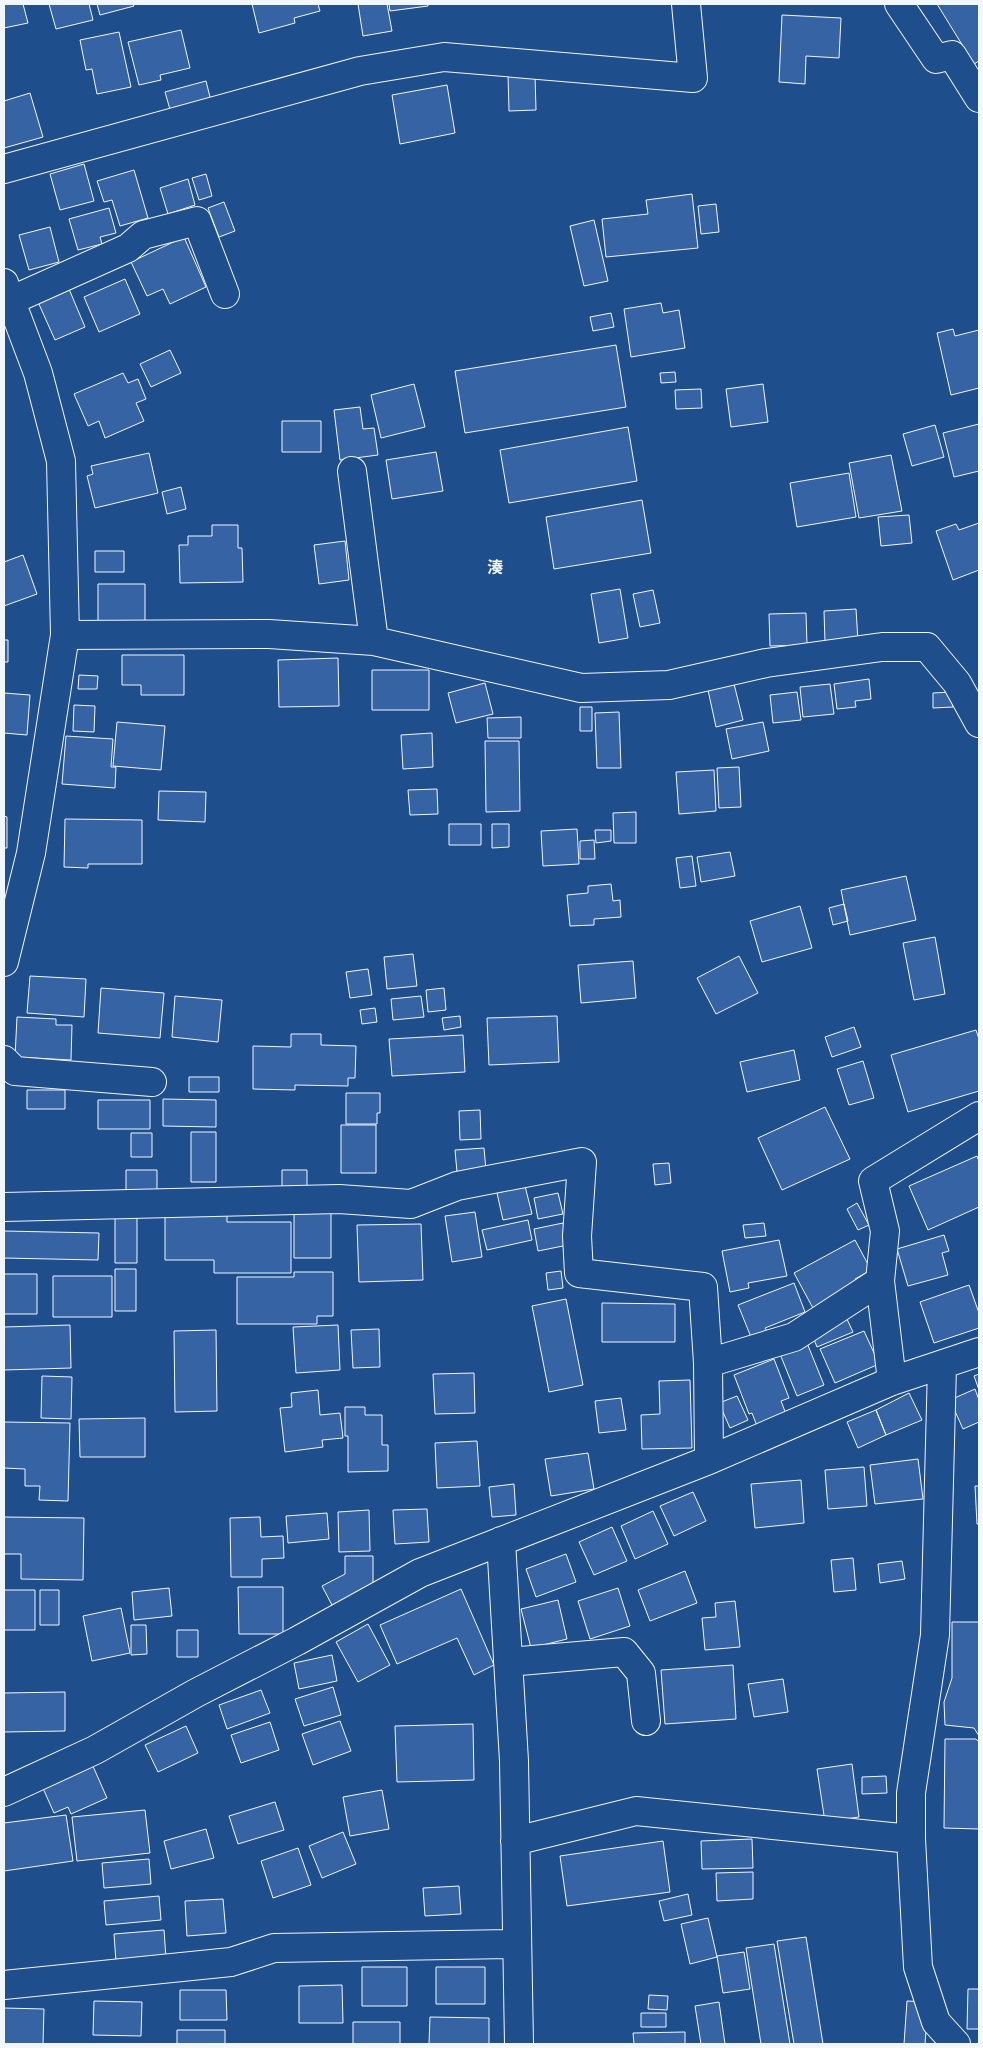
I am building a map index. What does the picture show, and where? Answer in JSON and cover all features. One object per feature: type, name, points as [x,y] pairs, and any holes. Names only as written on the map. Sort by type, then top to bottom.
[{"type":"street","points":[[4,169],[360,71],[444,57],[693,78],[686,4]]},
{"type":"street","points":[[899,4],[936,59],[952,55],[979,98]]},
{"type":"street","points":[[4,962],[31,853],[64,635],[61,461],[38,373],[7,292],[128,248],[143,235],[197,221],[225,294]]},
{"type":"street","points":[[352,471],[374,641]]},
{"type":"street","points":[[64,635],[269,634],[374,641],[582,688],[669,685],[766,663],[882,647],[927,647],[957,683],[979,723]]},
{"type":"street","points":[[4,1060],[15,1071],[152,1082]]},
{"type":"street","points":[[892,1382],[880,1281],[885,1231],[873,1181],[979,1116]]},
{"type":"street","points":[[4,1206],[339,1199],[411,1204],[457,1186],[582,1162],[577,1236],[579,1274],[703,1287],[708,1363],[709,1460]]},
{"type":"street","points":[[708,1363],[794,1337],[880,1281]]},
{"type":"street","points":[[4,1792],[95,1750],[196,1693],[297,1641],[420,1573],[709,1460],[892,1382],[979,1352]]},
{"type":"street","points":[[942,1366],[935,1635],[911,1793],[911,1839],[918,1967],[936,2022],[956,2044]]},
{"type":"street","points":[[501,1541],[514,1762],[519,2044]]},
{"type":"street","points":[[508,1662],[624,1652],[642,1673],[646,1721]]},
{"type":"street","points":[[515,1841],[636,1811],[911,1839]]},
{"type":"street","points":[[4,1985],[231,1962],[274,1948],[517,1944]]},
{"type":"building","points":[[4,4],[23,4],[28,23],[4,28]]},
{"type":"building","points":[[49,4],[89,4],[93,20],[56,29]]},
{"type":"building","points":[[97,4],[133,4],[134,6],[100,15]]},
{"type":"building","points":[[252,4],[318,4],[320,11],[294,18],[295,23],[259,33]]},
{"type":"building","points":[[358,4],[387,4],[392,31],[363,36]]},
{"type":"building","points":[[389,4],[428,4],[428,6],[390,11]]},
{"type":"building","points":[[937,4],[979,4],[979,61],[974,64]]},
{"type":"building","points":[[782,15],[841,18],[839,58],[806,56],[805,84],[779,82]]},
{"type":"building","points":[[181,30],[190,68],[160,75],[161,80],[139,85],[128,42]]},
{"type":"building","points":[[119,32],[131,87],[97,94],[92,69],[86,70],[80,40]]},
{"type":"building","points":[[508,75],[535,75],[536,110],[509,111]]},
{"type":"building","points":[[206,81],[213,109],[173,120],[165,92]]},
{"type":"building","points":[[447,85],[455,133],[400,144],[392,95]]},
{"type":"building","points":[[30,93],[43,137],[4,148],[4,101]]},
{"type":"building","points":[[84,164],[94,201],[60,210],[50,174]]},
{"type":"building","points":[[134,170],[148,218],[120,226],[112,200],[104,202],[97,181]]},
{"type":"building","points":[[206,174],[212,196],[199,200],[192,178]]},
{"type":"building","points":[[188,179],[195,205],[168,214],[160,188]]},
{"type":"building","points":[[692,194],[698,248],[606,257],[602,219],[648,214],[646,200]]},
{"type":"building","points":[[224,202],[235,231],[219,237],[208,208]]},
{"type":"building","points":[[716,204],[719,232],[701,234],[698,206]]},
{"type":"building","points":[[109,208],[116,233],[100,237],[102,244],[78,250],[69,219]]},
{"type":"building","points":[[594,220],[608,281],[584,286],[570,226]]},
{"type":"building","points":[[50,227],[59,262],[29,270],[19,235]]},
{"type":"building","points":[[184,237],[206,287],[170,304],[163,289],[147,296],[131,262]]},
{"type":"building","points":[[125,279],[140,314],[99,332],[84,297]]},
{"type":"building","points":[[69,289],[85,327],[55,340],[38,302]]},
{"type":"building","points":[[661,303],[663,313],[679,310],[685,348],[631,357],[624,309]]},
{"type":"building","points":[[611,313],[614,327],[593,331],[590,317]]},
{"type":"building","points":[[953,329],[955,336],[979,330],[979,388],[951,395],[937,333]]},
{"type":"building","points":[[616,345],[626,407],[465,433],[455,371]]},
{"type":"building","points":[[170,350],[181,373],[151,387],[140,364]]},
{"type":"building","points":[[675,372],[676,382],[661,383],[660,373]]},
{"type":"building","points":[[123,373],[128,383],[138,379],[146,399],[136,403],[144,421],[105,438],[99,421],[88,426],[74,394]]},
{"type":"building","points":[[414,384],[425,427],[381,438],[371,395]]},
{"type":"building","points":[[763,384],[768,422],[731,427],[726,389]]},
{"type":"building","points":[[701,389],[702,408],[676,409],[675,390]]},
{"type":"building","points":[[360,407],[363,429],[374,428],[378,455],[340,460],[334,410]]},
{"type":"building","points":[[282,421],[321,421],[321,452],[282,452]]},
{"type":"building","points":[[979,424],[979,471],[954,477],[943,433]]},
{"type":"building","points":[[935,425],[944,457],[912,466],[903,434]]},
{"type":"building","points":[[628,427],[637,481],[509,503],[500,450]]},
{"type":"building","points":[[436,452],[443,491],[392,499],[386,460]]},
{"type":"building","points":[[149,453],[158,493],[95,508],[87,476],[93,474],[91,466]]},
{"type":"building","points":[[891,455],[902,511],[859,518],[849,463]]},
{"type":"building","points":[[849,473],[856,517],[797,527],[790,483]]},
{"type":"building","points":[[181,487],[186,509],[167,514],[162,492]]},
{"type":"building","points":[[642,500],[651,553],[554,569],[546,517]]},
{"type":"building","points":[[909,515],[912,543],[881,546],[878,517]]},
{"type":"building","points":[[979,523],[979,570],[953,580],[936,531],[956,524],[959,530]]},
{"type":"building","points":[[212,525],[238,525],[238,548],[242,548],[243,582],[180,583],[179,545],[188,545],[188,536],[212,536]]},
{"type":"building","points":[[345,541],[349,580],[319,584],[314,545]]},
{"type":"building","points":[[95,551],[124,551],[124,572],[95,572]]},
{"type":"building","points":[[23,555],[37,594],[4,606],[4,562]]},
{"type":"building","points":[[98,584],[145,584],[145,621],[98,621]]},
{"type":"building","points":[[620,589],[628,638],[599,643],[591,594]]},
{"type":"building","points":[[653,590],[660,623],[640,627],[633,594]]},
{"type":"building","points":[[856,609],[858,641],[825,642],[824,611]]},
{"type":"building","points":[[806,613],[807,645],[770,646],[769,614]]},
{"type":"building","points":[[4,640],[8,640],[8,662],[4,662]]},
{"type":"building","points":[[122,655],[184,655],[184,695],[141,695],[141,685],[122,685]]},
{"type":"building","points":[[338,658],[339,706],[279,707],[278,660]]},
{"type":"building","points":[[372,670],[429,670],[429,710],[372,710]]},
{"type":"building","points":[[79,675],[98,676],[97,689],[78,689]]},
{"type":"building","points":[[869,679],[871,699],[855,701],[856,707],[837,709],[834,684]]},
{"type":"building","points":[[485,683],[493,714],[456,723],[448,693]]},
{"type":"building","points":[[734,684],[743,720],[716,727],[708,690]]},
{"type":"building","points":[[830,684],[834,714],[803,717],[800,687]]},
{"type":"building","points":[[797,692],[801,720],[773,723],[770,695]]},
{"type":"building","points":[[953,692],[953,707],[933,708],[933,693]]},
{"type":"building","points":[[4,693],[30,695],[27,735],[4,733]]},
{"type":"building","points":[[74,705],[95,706],[94,732],[73,731]]},
{"type":"building","points":[[580,707],[592,707],[592,731],[580,731]]},
{"type":"building","points":[[619,712],[621,768],[597,768],[595,713]]},
{"type":"building","points":[[521,717],[521,738],[488,738],[487,718]]},
{"type":"building","points":[[117,722],[165,726],[161,770],[113,766]]},
{"type":"building","points":[[763,722],[769,751],[732,759],[726,729]]},
{"type":"building","points":[[432,733],[433,767],[403,769],[401,735]]},
{"type":"building","points":[[66,736],[113,739],[111,767],[116,767],[115,788],[62,784]]},
{"type":"building","points":[[485,741],[519,741],[520,811],[486,812]]},
{"type":"building","points":[[739,767],[741,807],[719,808],[717,768]]},
{"type":"building","points":[[714,770],[716,811],[679,814],[676,772]]},
{"type":"building","points":[[437,789],[438,814],[410,815],[408,790]]},
{"type":"building","points":[[159,791],[206,792],[205,822],[158,820]]},
{"type":"building","points":[[636,812],[636,843],[614,843],[613,813]]},
{"type":"building","points":[[4,816],[7,817],[7,848],[4,848]]},
{"type":"building","points":[[65,819],[142,820],[142,864],[88,864],[88,868],[64,867]]},
{"type":"building","points":[[449,824],[481,824],[481,845],[449,845]]},
{"type":"building","points":[[492,824],[509,824],[509,847],[492,848]]},
{"type":"building","points":[[577,829],[579,864],[543,866],[541,831]]},
{"type":"building","points":[[595,830],[611,830],[611,841],[596,843]]},
{"type":"building","points":[[594,840],[595,859],[580,859],[580,841]]},
{"type":"building","points":[[730,852],[735,876],[701,882],[697,857]]},
{"type":"building","points":[[692,856],[696,886],[680,888],[676,858]]},
{"type":"building","points":[[906,876],[916,920],[850,935],[841,890]]},
{"type":"building","points":[[611,884],[613,901],[620,900],[621,917],[594,919],[594,925],[570,926],[567,895],[588,893],[588,886]]},
{"type":"building","points":[[844,904],[848,921],[833,925],[829,908]]},
{"type":"building","points":[[800,906],[812,948],[762,962],[750,921]]},
{"type":"building","points":[[935,937],[945,994],[914,1000],[903,943]]},
{"type":"building","points":[[413,954],[417,986],[387,989],[384,957]]},
{"type":"building","points":[[739,956],[758,993],[716,1014],[697,978]]},
{"type":"building","points":[[633,961],[636,998],[581,1003],[578,965]]},
{"type":"building","points":[[368,969],[372,995],[350,998],[346,972]]},
{"type":"building","points":[[30,976],[86,979],[84,1017],[27,1013]]},
{"type":"building","points":[[101,988],[164,993],[160,1038],[98,1033]]},
{"type":"building","points":[[444,988],[446,1010],[428,1012],[426,990]]},
{"type":"building","points":[[175,996],[222,1000],[218,1042],[172,1037]]},
{"type":"building","points":[[421,996],[424,1017],[393,1020],[391,999]]},
{"type":"building","points":[[375,1008],[377,1022],[362,1024],[360,1010]]},
{"type":"building","points":[[460,1016],[461,1027],[444,1030],[442,1018]]},
{"type":"building","points":[[557,1016],[559,1062],[489,1065],[487,1018]]},
{"type":"building","points":[[17,1017],[56,1019],[56,1025],[72,1025],[71,1060],[15,1057]]},
{"type":"building","points":[[854,1027],[861,1047],[832,1057],[825,1037]]},
{"type":"building","points":[[976,1030],[979,1039],[979,1091],[908,1112],[891,1055]]},
{"type":"building","points":[[291,1034],[321,1034],[321,1045],[356,1046],[355,1078],[348,1078],[348,1086],[295,1085],[295,1090],[253,1089],[253,1046],[291,1047]]},
{"type":"building","points":[[463,1035],[465,1072],[392,1076],[389,1039]]},
{"type":"building","points":[[794,1050],[800,1080],[747,1092],[740,1062]]},
{"type":"building","points":[[863,1061],[874,1098],[849,1105],[837,1069]]},
{"type":"building","points":[[189,1077],[219,1077],[219,1092],[189,1092]]},
{"type":"building","points":[[27,1090],[65,1090],[65,1109],[27,1109]]},
{"type":"building","points":[[346,1093],[380,1093],[380,1113],[377,1113],[377,1124],[346,1124]]},
{"type":"building","points":[[163,1099],[216,1100],[216,1127],[163,1126]]},
{"type":"building","points":[[98,1100],[150,1100],[150,1129],[98,1129]]},
{"type":"building","points":[[825,1107],[850,1159],[782,1190],[758,1138]]},
{"type":"building","points":[[480,1110],[481,1139],[460,1140],[459,1111]]},
{"type":"building","points":[[341,1125],[376,1125],[376,1173],[341,1173]]},
{"type":"building","points":[[191,1132],[216,1132],[216,1182],[191,1182]]},
{"type":"building","points":[[131,1133],[152,1133],[152,1157],[131,1157]]},
{"type":"building","points":[[484,1148],[486,1170],[457,1172],[455,1150]]},
{"type":"building","points":[[977,1156],[979,1161],[979,1207],[928,1230],[909,1186]]},
{"type":"building","points":[[669,1163],[671,1183],[655,1185],[653,1164]]},
{"type":"building","points":[[126,1170],[157,1170],[157,1193],[126,1193]]},
{"type":"building","points":[[282,1170],[307,1170],[307,1187],[282,1187]]},
{"type":"building","points":[[525,1186],[532,1214],[503,1220],[497,1193]]},
{"type":"building","points":[[558,1193],[563,1214],[538,1219],[534,1198]]},
{"type":"building","points":[[857,1203],[869,1225],[858,1230],[847,1209]]},
{"type":"building","points":[[475,1212],[482,1257],[452,1262],[445,1216]]},
{"type":"building","points":[[115,1213],[137,1213],[137,1263],[115,1263]]},
{"type":"building","points":[[294,1213],[331,1213],[331,1258],[294,1258]]},
{"type":"building","points":[[165,1214],[227,1214],[227,1222],[291,1222],[291,1273],[214,1273],[214,1260],[165,1260]]},
{"type":"building","points":[[528,1220],[532,1240],[487,1250],[482,1230]]},
{"type":"building","points":[[563,1223],[568,1245],[538,1251],[534,1229]]},
{"type":"building","points":[[764,1223],[766,1236],[745,1238],[743,1225]]},
{"type":"building","points":[[421,1224],[423,1280],[359,1282],[357,1225]]},
{"type":"building","points":[[4,1231],[99,1233],[98,1260],[4,1258]]},
{"type":"building","points":[[944,1235],[949,1251],[942,1253],[948,1275],[908,1286],[897,1249]]},
{"type":"building","points":[[779,1240],[787,1276],[748,1283],[749,1288],[730,1292],[722,1251]]},
{"type":"building","points":[[855,1240],[871,1270],[855,1279],[862,1290],[814,1310],[794,1273]]},
{"type":"building","points":[[115,1269],[136,1269],[136,1311],[115,1311]]},
{"type":"building","points":[[561,1271],[563,1288],[548,1290],[546,1273]]},
{"type":"building","points":[[294,1272],[333,1272],[333,1316],[317,1316],[317,1324],[237,1324],[237,1277],[294,1277]]},
{"type":"building","points":[[4,1274],[37,1274],[37,1314],[4,1314]]},
{"type":"building","points":[[53,1276],[112,1276],[112,1317],[53,1317]]},
{"type":"building","points":[[794,1283],[805,1312],[765,1328],[767,1331],[751,1337],[738,1305]]},
{"type":"building","points":[[969,1285],[979,1313],[979,1328],[934,1343],[920,1302]]},
{"type":"building","points":[[566,1299],[583,1385],[549,1392],[532,1306]]},
{"type":"building","points":[[602,1303],[675,1304],[675,1342],[602,1342]]},
{"type":"building","points":[[846,1317],[853,1332],[817,1347],[811,1332]]},
{"type":"building","points":[[70,1325],[71,1368],[4,1370],[4,1327]]},
{"type":"building","points":[[338,1325],[340,1370],[296,1373],[293,1327]]},
{"type":"building","points":[[379,1329],[380,1367],[353,1368],[351,1330]]},
{"type":"building","points":[[216,1330],[217,1411],[175,1412],[174,1331]]},
{"type":"building","points":[[864,1331],[879,1364],[835,1383],[820,1349]]},
{"type":"building","points":[[807,1343],[824,1385],[797,1396],[780,1354]]},
{"type":"building","points":[[774,1359],[789,1398],[781,1401],[786,1414],[757,1426],[752,1413],[749,1414],[734,1375]]},
{"type":"building","points":[[474,1373],[475,1413],[435,1414],[433,1374]]},
{"type":"building","points":[[979,1374],[979,1390],[974,1376]]},
{"type":"building","points":[[42,1376],[72,1377],[71,1419],[41,1418]]},
{"type":"building","points":[[690,1380],[692,1448],[642,1449],[641,1415],[660,1414],[659,1381]]},
{"type":"building","points":[[975,1389],[979,1400],[979,1422],[963,1429],[950,1400]]},
{"type":"building","points":[[318,1390],[320,1415],[340,1413],[343,1438],[322,1440],[323,1447],[285,1452],[280,1408],[292,1407],[291,1393]]},
{"type":"building","points":[[909,1393],[922,1420],[886,1435],[876,1410]]},
{"type":"building","points":[[737,1396],[748,1420],[730,1428],[719,1403]]},
{"type":"building","points":[[621,1398],[626,1430],[599,1433],[595,1401]]},
{"type":"building","points":[[345,1407],[365,1407],[365,1415],[382,1415],[382,1445],[388,1445],[388,1471],[348,1472],[348,1436],[345,1436]]},
{"type":"building","points":[[876,1410],[886,1435],[858,1448],[847,1422]]},
{"type":"building","points":[[145,1418],[145,1457],[80,1457],[79,1419]]},
{"type":"building","points":[[4,1422],[70,1423],[68,1501],[39,1500],[40,1486],[25,1486],[25,1469],[4,1468]]},
{"type":"building","points":[[477,1441],[480,1486],[437,1488],[435,1443]]},
{"type":"building","points":[[588,1453],[594,1489],[551,1496],[545,1459]]},
{"type":"building","points":[[918,1459],[923,1499],[875,1504],[870,1465]]},
{"type":"building","points":[[864,1467],[867,1506],[828,1509],[825,1470]]},
{"type":"building","points":[[801,1480],[804,1523],[755,1528],[751,1484]]},
{"type":"building","points":[[514,1484],[516,1515],[492,1517],[489,1487]]},
{"type":"building","points":[[975,1486],[979,1486],[979,1524],[977,1524]]},
{"type":"building","points":[[693,1492],[706,1521],[674,1536],[660,1506]]},
{"type":"building","points":[[427,1509],[429,1542],[395,1544],[393,1510]]},
{"type":"building","points":[[369,1510],[370,1551],[339,1552],[338,1512]]},
{"type":"building","points":[[653,1511],[668,1544],[635,1559],[621,1526]]},
{"type":"building","points":[[327,1513],[329,1539],[288,1543],[286,1516]]},
{"type":"building","points":[[4,1517],[84,1518],[83,1580],[21,1579],[21,1554],[4,1554]]},
{"type":"building","points":[[260,1517],[261,1537],[283,1536],[284,1558],[262,1559],[262,1577],[231,1577],[230,1518]]},
{"type":"building","points":[[612,1527],[627,1561],[594,1575],[579,1542]]},
{"type":"building","points":[[566,1554],[576,1582],[536,1597],[526,1569]]},
{"type":"building","points":[[345,1556],[373,1556],[373,1586],[333,1607],[322,1586],[345,1574]]},
{"type":"building","points":[[853,1558],[856,1590],[834,1592],[831,1560]]},
{"type":"building","points":[[902,1561],[905,1579],[880,1583],[878,1564]]},
{"type":"building","points":[[685,1571],[697,1603],[650,1621],[638,1590]]},
{"type":"building","points":[[238,1587],[283,1587],[283,1634],[239,1634]]},
{"type":"building","points":[[169,1588],[172,1616],[134,1620],[132,1592]]},
{"type":"building","points":[[618,1588],[630,1626],[590,1639],[578,1601]]},
{"type":"building","points":[[461,1589],[494,1665],[474,1675],[457,1638],[397,1664],[380,1625]]},
{"type":"building","points":[[4,1590],[35,1590],[35,1630],[4,1630]]},
{"type":"building","points":[[40,1590],[59,1590],[59,1625],[40,1625]]},
{"type":"building","points":[[558,1600],[567,1639],[531,1648],[521,1609]]},
{"type":"building","points":[[735,1601],[740,1647],[705,1650],[702,1618],[716,1617],[715,1603]]},
{"type":"building","points":[[121,1608],[130,1653],[92,1661],[83,1616]]},
{"type":"building","points":[[952,1622],[979,1622],[979,1736],[974,1728],[945,1725],[944,1702],[952,1678]]},
{"type":"building","points":[[368,1624],[390,1665],[358,1682],[336,1642]]},
{"type":"building","points":[[131,1625],[146,1625],[147,1654],[131,1655]]},
{"type":"building","points":[[177,1630],[198,1630],[198,1657],[177,1657]]},
{"type":"building","points":[[332,1655],[337,1681],[299,1689],[294,1663]]},
{"type":"building","points":[[733,1665],[736,1719],[665,1724],[661,1670]]},
{"type":"building","points":[[783,1679],[788,1712],[754,1717],[748,1684]]},
{"type":"building","points":[[333,1687],[341,1715],[304,1726],[295,1699]]},
{"type":"building","points":[[261,1690],[270,1713],[227,1729],[219,1705]]},
{"type":"building","points":[[65,1692],[65,1731],[4,1732],[4,1693]]},
{"type":"building","points":[[340,1721],[351,1751],[313,1765],[302,1734]]},
{"type":"building","points":[[270,1722],[279,1750],[241,1763],[231,1735]]},
{"type":"building","points":[[473,1724],[474,1780],[397,1782],[395,1726]]},
{"type":"building","points":[[186,1726],[198,1753],[158,1772],[145,1745]]},
{"type":"building","points":[[945,1739],[976,1739],[979,1742],[979,1829],[944,1828]]},
{"type":"building","points":[[92,1764],[107,1798],[71,1814],[68,1807],[54,1813],[42,1786]]},
{"type":"building","points":[[852,1764],[859,1817],[825,1822],[817,1769]]},
{"type":"building","points":[[886,1776],[887,1793],[862,1794],[862,1777]]},
{"type":"building","points":[[382,1790],[389,1829],[350,1836],[343,1797]]},
{"type":"building","points":[[275,1802],[284,1830],[238,1844],[229,1816]]},
{"type":"building","points":[[145,1810],[150,1853],[77,1861],[72,1817]]},
{"type":"building","points":[[66,1815],[73,1861],[4,1871],[4,1823]]},
{"type":"building","points":[[206,1829],[214,1858],[171,1869],[164,1841]]},
{"type":"building","points":[[343,1832],[356,1864],[322,1878],[309,1846]]},
{"type":"building","points":[[752,1839],[753,1868],[702,1869],[701,1841]]},
{"type":"building","points":[[663,1841],[670,1892],[567,1906],[560,1856]]},
{"type":"building","points":[[298,1848],[311,1885],[273,1898],[261,1861]]},
{"type":"building","points":[[149,1859],[151,1884],[104,1888],[102,1863]]},
{"type":"building","points":[[753,1872],[753,1899],[717,1901],[716,1873]]},
{"type":"building","points":[[459,1886],[461,1914],[425,1916],[423,1888]]},
{"type":"building","points":[[688,1894],[692,1915],[664,1921],[659,1901]]},
{"type":"building","points":[[159,1896],[161,1920],[106,1925],[104,1901]]},
{"type":"building","points":[[223,1899],[226,1933],[187,1936],[185,1901]]},
{"type":"building","points":[[708,1918],[717,1957],[690,1964],[681,1924]]},
{"type":"building","points":[[164,1930],[166,1958],[116,1962],[114,1934]]},
{"type":"building","points":[[806,1937],[823,2044],[794,2044],[777,1941]]},
{"type":"building","points":[[774,1944],[790,2044],[761,2044],[746,1948]]},
{"type":"building","points":[[744,1952],[750,1989],[723,1993],[717,1956]]},
{"type":"building","points":[[362,1967],[407,1967],[407,2006],[362,2006]]},
{"type":"building","points":[[436,1967],[485,1967],[485,2004],[436,2004]]},
{"type":"building","points":[[342,1985],[343,2023],[299,2023],[299,1986]]},
{"type":"building","points":[[968,1989],[979,1989],[979,2029],[967,2029]]},
{"type":"building","points":[[180,1990],[226,1990],[227,2020],[180,2020]]},
{"type":"building","points":[[649,1995],[668,1996],[667,2010],[648,2009]]},
{"type":"building","points":[[94,2001],[142,2002],[141,2036],[93,2035]]},
{"type":"building","points":[[907,2001],[928,2002],[925,2044],[904,2044]]},
{"type":"building","points":[[719,2002],[725,2044],[701,2044],[695,2006]]},
{"type":"building","points":[[4,2008],[44,2009],[43,2044],[4,2044]]},
{"type":"building","points":[[641,2013],[666,2013],[666,2027],[641,2027]]},
{"type":"building","points":[[430,2017],[489,2018],[489,2044],[429,2044]]},
{"type":"building","points":[[353,2022],[400,2022],[400,2044],[353,2044]]},
{"type":"building","points":[[177,2030],[225,2030],[225,2044],[177,2044]]},
{"type":"building","points":[[685,2032],[685,2044],[634,2044],[633,2033]]},
{"type":"district","name":"湊","points":[[495,567]]}]
